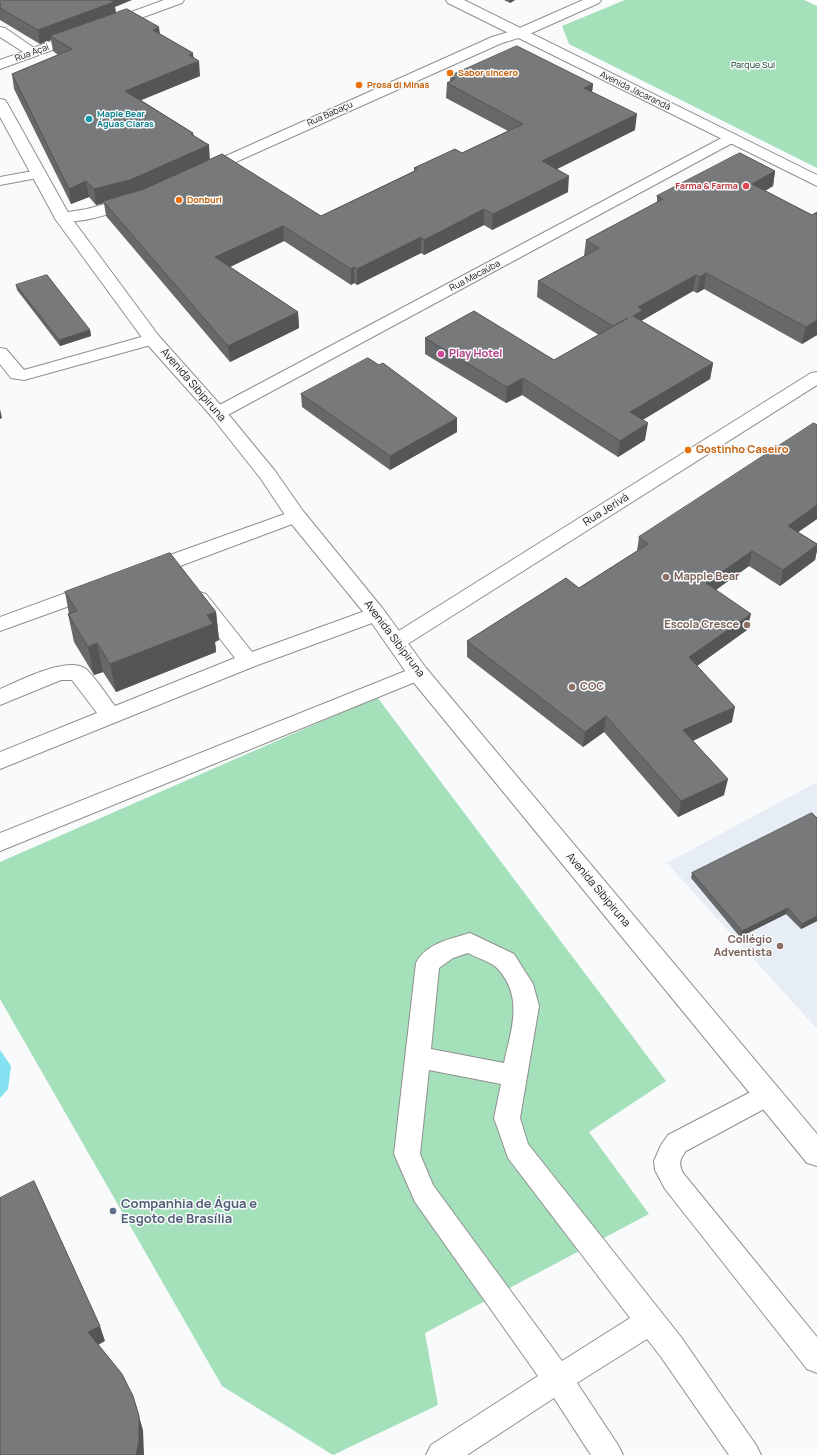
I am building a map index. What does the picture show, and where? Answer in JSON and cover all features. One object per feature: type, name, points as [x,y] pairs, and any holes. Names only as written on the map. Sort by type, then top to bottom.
[{"type":"street","name":"Rua Açaí","points":[[0,65],[177,0]]},
{"type":"street","name":"Avenida Jacarandá","points":[[452,0],[817,181]]},
{"type":"street","name":"Rua Babaçu","points":[[189,177],[497,40],[520,34],[594,0]]},
{"type":"street","name":"Avenida Sibipiruna","points":[[0,103],[62,217],[152,338],[218,413],[268,475],[296,516],[376,614],[418,673],[817,1154]]},
{"type":"street","name":"Rua Macaúba","points":[[218,413],[731,138]]},
{"type":"street","points":[[62,217],[88,214],[113,208],[146,197]]},
{"type":"street","name":"Rua Jerivá","points":[[396,642],[817,377]]},
{"type":"lane","points":[[0,31],[33,52]]},
{"type":"lane","points":[[0,181],[38,174]]},
{"type":"lane","points":[[0,353],[17,374],[24,375],[152,338]]},
{"type":"lane","points":[[134,576],[180,574],[296,516]]},
{"type":"lane","points":[[180,574],[248,661]]},
{"type":"lane","points":[[0,624],[111,584]]},
{"type":"lane","points":[[0,761],[248,661],[376,614]]},
{"type":"lane","points":[[0,697],[57,674],[71,672],[78,674],[111,716]]},
{"type":"lane","points":[[0,842],[418,673]]},
{"type":"lane","points":[[608,1455],[558,1379],[424,1192],[407,1154],[428,963],[446,950],[470,943],[506,962],[521,984],[527,1006],[507,1118],[517,1150],[671,1347],[746,1455]]},
{"type":"lane","points":[[418,1057],[515,1076]]},
{"type":"lane","points":[[768,1094],[677,1143],[667,1155],[667,1168],[674,1181],[817,1359]]},
{"type":"lane","points":[[456,1451],[558,1379],[650,1322]]},
{"type":"shaded area","name":"Collégio Adventista","points":[[817,782],[817,1029],[667,863]]},
{"type":"green space","name":"Parque Sul","points":[[625,0],[804,0],[817,6],[817,168],[569,44],[562,26]]},
{"type":"green space","points":[[377,697],[666,1081],[589,1132],[649,1214],[425,1333],[438,1405],[333,1455],[222,1386],[0,999],[0,862]]},
{"type":"water","points":[[0,1050],[11,1066],[8,1089],[0,1098]]},
{"type":"building","points":[[1,0],[111,0],[114,2],[38,30],[0,8]]},
{"type":"building","points":[[127,9],[159,27],[153,30],[193,53],[189,55],[199,61],[125,91],[193,133],[191,134],[209,145],[130,180],[94,189],[86,181],[69,189],[12,74],[72,49],[50,36]]},
{"type":"building","points":[[517,46],[593,84],[584,88],[637,114],[542,161],[569,176],[493,214],[484,209],[424,240],[421,237],[357,269],[354,267],[351,269],[283,226],[215,257],[298,312],[228,346],[103,201],[144,189],[222,154],[321,216],[417,170],[414,168],[455,149],[462,153],[523,124],[447,83],[455,79],[450,76]]},
{"type":"building","points":[[740,153],[775,171],[752,184],[812,215],[817,212],[817,320],[806,327],[706,273],[700,277],[696,275],[638,307],[643,310],[633,316],[713,363],[630,412],[648,423],[620,441],[523,378],[507,387],[425,338],[474,311],[554,360],[628,318],[613,326],[538,281],[599,248],[586,240],[663,199],[657,196]]},
{"type":"building","points":[[47,275],[90,330],[59,340],[16,285]]},
{"type":"building","points":[[368,358],[379,365],[383,363],[457,418],[390,456],[301,394]]},
{"type":"building","points":[[814,423],[817,425],[817,505],[788,526],[817,545],[783,570],[752,551],[706,583],[751,614],[689,657],[735,707],[683,730],[728,779],[681,801],[606,716],[585,732],[467,641],[566,578],[579,588],[648,544],[639,537]]},
{"type":"building","points":[[170,553],[216,612],[207,615],[213,624],[110,664],[97,643],[88,647],[68,614],[77,611],[65,592]]},
{"type":"building","points":[[812,813],[817,818],[817,916],[802,924],[788,908],[742,931],[692,873]]},
{"type":"building","points":[[34,1181],[100,1326],[88,1332],[122,1374],[133,1396],[139,1416],[139,1442],[136,1455],[0,1455],[0,1198]]},
{"type":"place","name":"Sabor sincero","points":[[450,73]]},
{"type":"place","name":"Prosa di Minas","points":[[359,85]]},
{"type":"place","name":"Maple Bear Águas Claras","points":[[89,119]]},
{"type":"place","name":"Farma & Farma","points":[[746,186]]},
{"type":"place","name":"Donburi","points":[[179,200]]},
{"type":"place","name":"Play Hotel","points":[[441,354]]},
{"type":"place","name":"Gostinho Caseiro","points":[[688,450]]},
{"type":"place","name":"Mapple Bear","points":[[666,577]]},
{"type":"place","name":"Escola Cresce","points":[[747,625]]},
{"type":"place","name":"COC","points":[[572,687]]},
{"type":"place","name":"Collégio Adventista","points":[[780,946]]},
{"type":"place","name":"Companhia de Água e Esgoto de Brasília","points":[[113,1211]]}]
